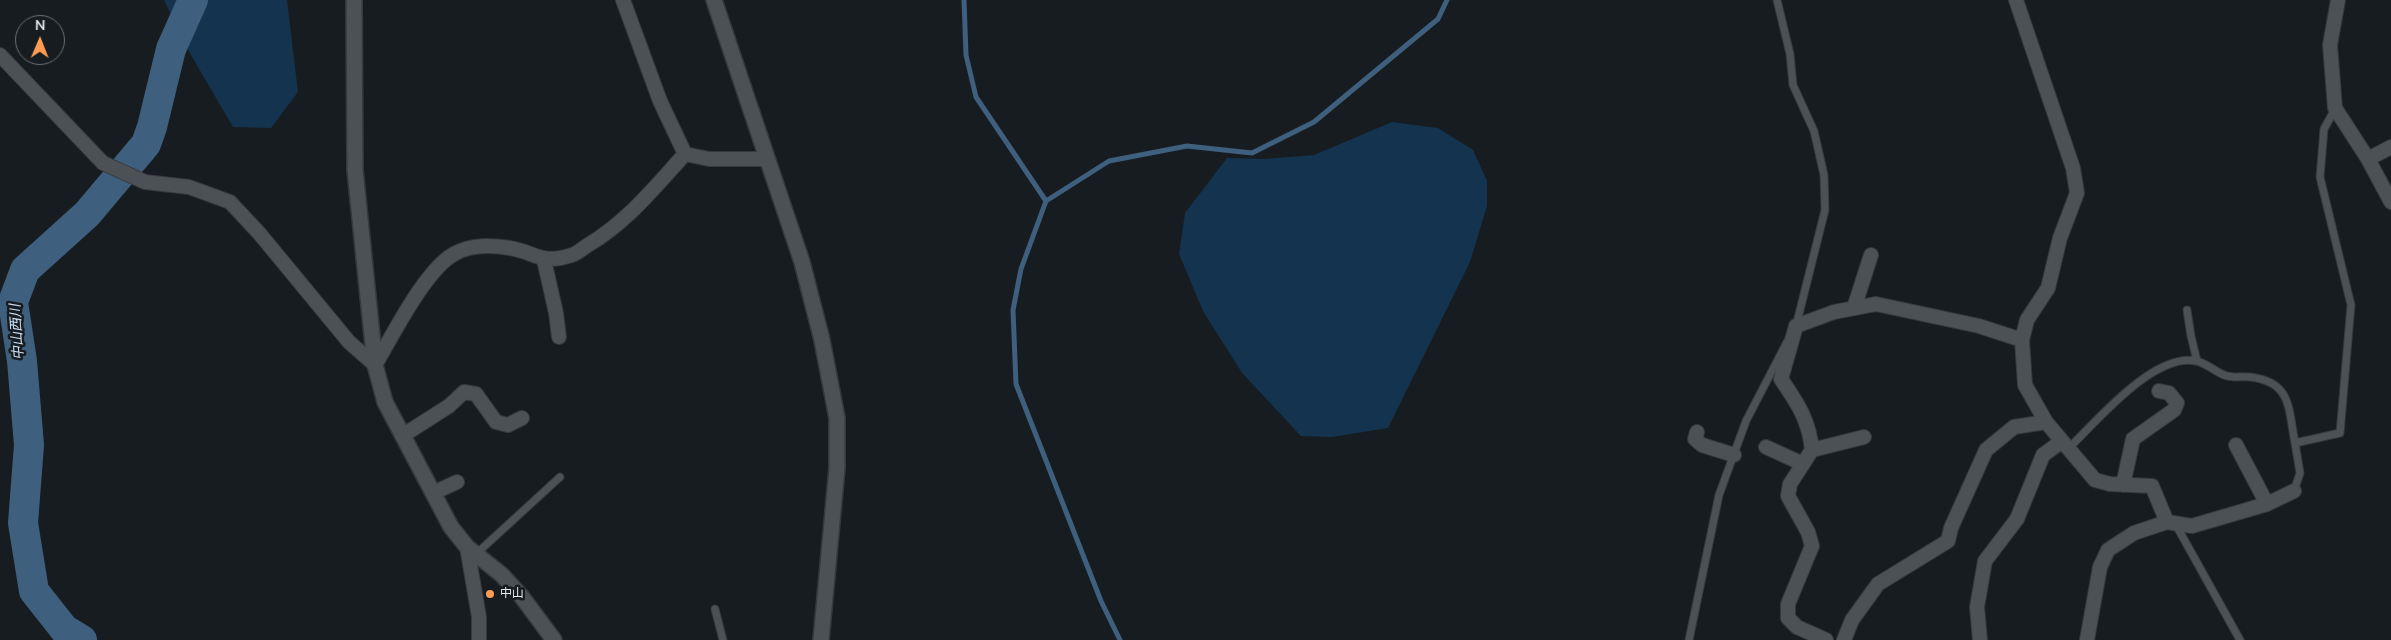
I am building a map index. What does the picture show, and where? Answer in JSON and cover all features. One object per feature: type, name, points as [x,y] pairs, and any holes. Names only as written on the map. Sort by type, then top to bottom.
[{"type":"street","points":[[354,0],[355,170],[375,365],[385,402],[451,527],[471,550],[508,582],[554,640]]},
{"type":"street","points":[[623,0],[660,101],[685,154]]},
{"type":"street","points":[[714,0],[802,262],[822,340],[837,418],[836,468],[821,640]]},
{"type":"street","points":[[2016,0],[2073,168],[2077,193],[2060,238],[2048,288],[2027,320],[2022,340],[2025,384],[2046,422],[2095,480],[2110,484],[2152,486],[2171,522]]},
{"type":"street","points":[[2338,0],[2330,45],[2335,108],[2368,160],[2391,202]]},
{"type":"street","points":[[0,55],[103,163],[145,182],[189,187],[230,202],[259,233],[349,342],[375,365]]},
{"type":"street","points":[[2368,160],[2391,147]]},
{"type":"street","points":[[375,365],[424,285],[438,266],[454,254],[478,245],[511,249],[544,260],[573,254],[607,234],[640,204],[685,154]]},
{"type":"street","points":[[685,154],[709,159],[766,159]]},
{"type":"street","points":[[1854,308],[1871,255]]},
{"type":"street","points":[[544,260],[556,313],[559,338]]},
{"type":"street","points":[[1826,640],[1797,627],[1788,618],[1788,604],[1812,546],[1808,532],[1788,496],[1790,484],[1812,450],[1810,429],[1801,410],[1781,379],[1796,326],[1834,312],[1876,304],[1979,326],[2022,340]]},
{"type":"street","points":[[402,436],[449,406],[462,386],[476,394],[496,422],[508,425],[522,418]]},
{"type":"street","points":[[2123,485],[2132,439],[2174,410],[2176,403],[2169,393],[2159,390]]},
{"type":"street","points":[[1844,640],[1852,620],[1878,584],[1948,541],[1950,528],[1986,450],[2014,428],[2046,422]]},
{"type":"street","points":[[1697,432],[1695,439],[1702,445],[1734,455]]},
{"type":"street","points":[[1812,450],[1864,437]]},
{"type":"street","points":[[1980,640],[1978,607],[1985,561],[2017,519],[2043,455],[2065,445]]},
{"type":"street","points":[[2236,446],[2267,504]]},
{"type":"street","points":[[1766,447],[1803,464]]},
{"type":"street","points":[[433,493],[457,482]]},
{"type":"street","points":[[2087,640],[2100,567],[2108,550],[2134,533],[2171,522],[2192,526],[2267,504],[2294,491]]},
{"type":"street","points":[[471,550],[479,617],[479,640]]},
{"type":"lane","points":[[1689,640],[1719,495],[1746,421],[1796,326],[1825,210],[1824,174],[1814,131],[1793,85],[1790,54],[1777,0]]},
{"type":"lane","points":[[2295,443],[2340,433],[2351,305],[2320,177],[2324,128],[2335,108]]},
{"type":"lane","points":[[2187,310],[2190,336],[2198,361]]},
{"type":"lane","points":[[2065,445],[2136,384],[2158,369],[2182,360],[2198,361],[2228,376],[2249,376],[2271,381],[2286,395],[2300,473],[2294,491]]},
{"type":"lane","points":[[471,550],[560,477]]},
{"type":"lane","points":[[2171,522],[2240,640]]},
{"type":"lane","points":[[715,609],[723,640]]},
{"type":"shaded area","points":[[164,0],[287,0],[298,92],[271,128],[233,127],[192,57]]},
{"type":"shaded area","points":[[1392,122],[1438,128],[1473,150],[1487,181],[1487,206],[1470,262],[1388,428],[1332,437],[1301,436],[1242,373],[1203,311],[1179,254],[1185,213],[1227,158],[1263,159],[1314,155]]},
{"type":"waterway","name":"中山西川","points":[[82,640],[64,629],[34,591],[23,523],[29,445],[22,361],[13,302],[25,270],[87,214],[146,144],[171,49],[193,0]]},
{"type":"waterway","points":[[964,0],[966,55],[976,97],[1046,201]]},
{"type":"waterway","points":[[1120,640],[1101,601],[1016,384],[1013,310],[1021,269],[1046,201],[1109,161],[1187,146],[1252,153],[1314,122],[1438,19],[1447,0]]},
{"type":"place","name":"中山","points":[[490,594]]}]
